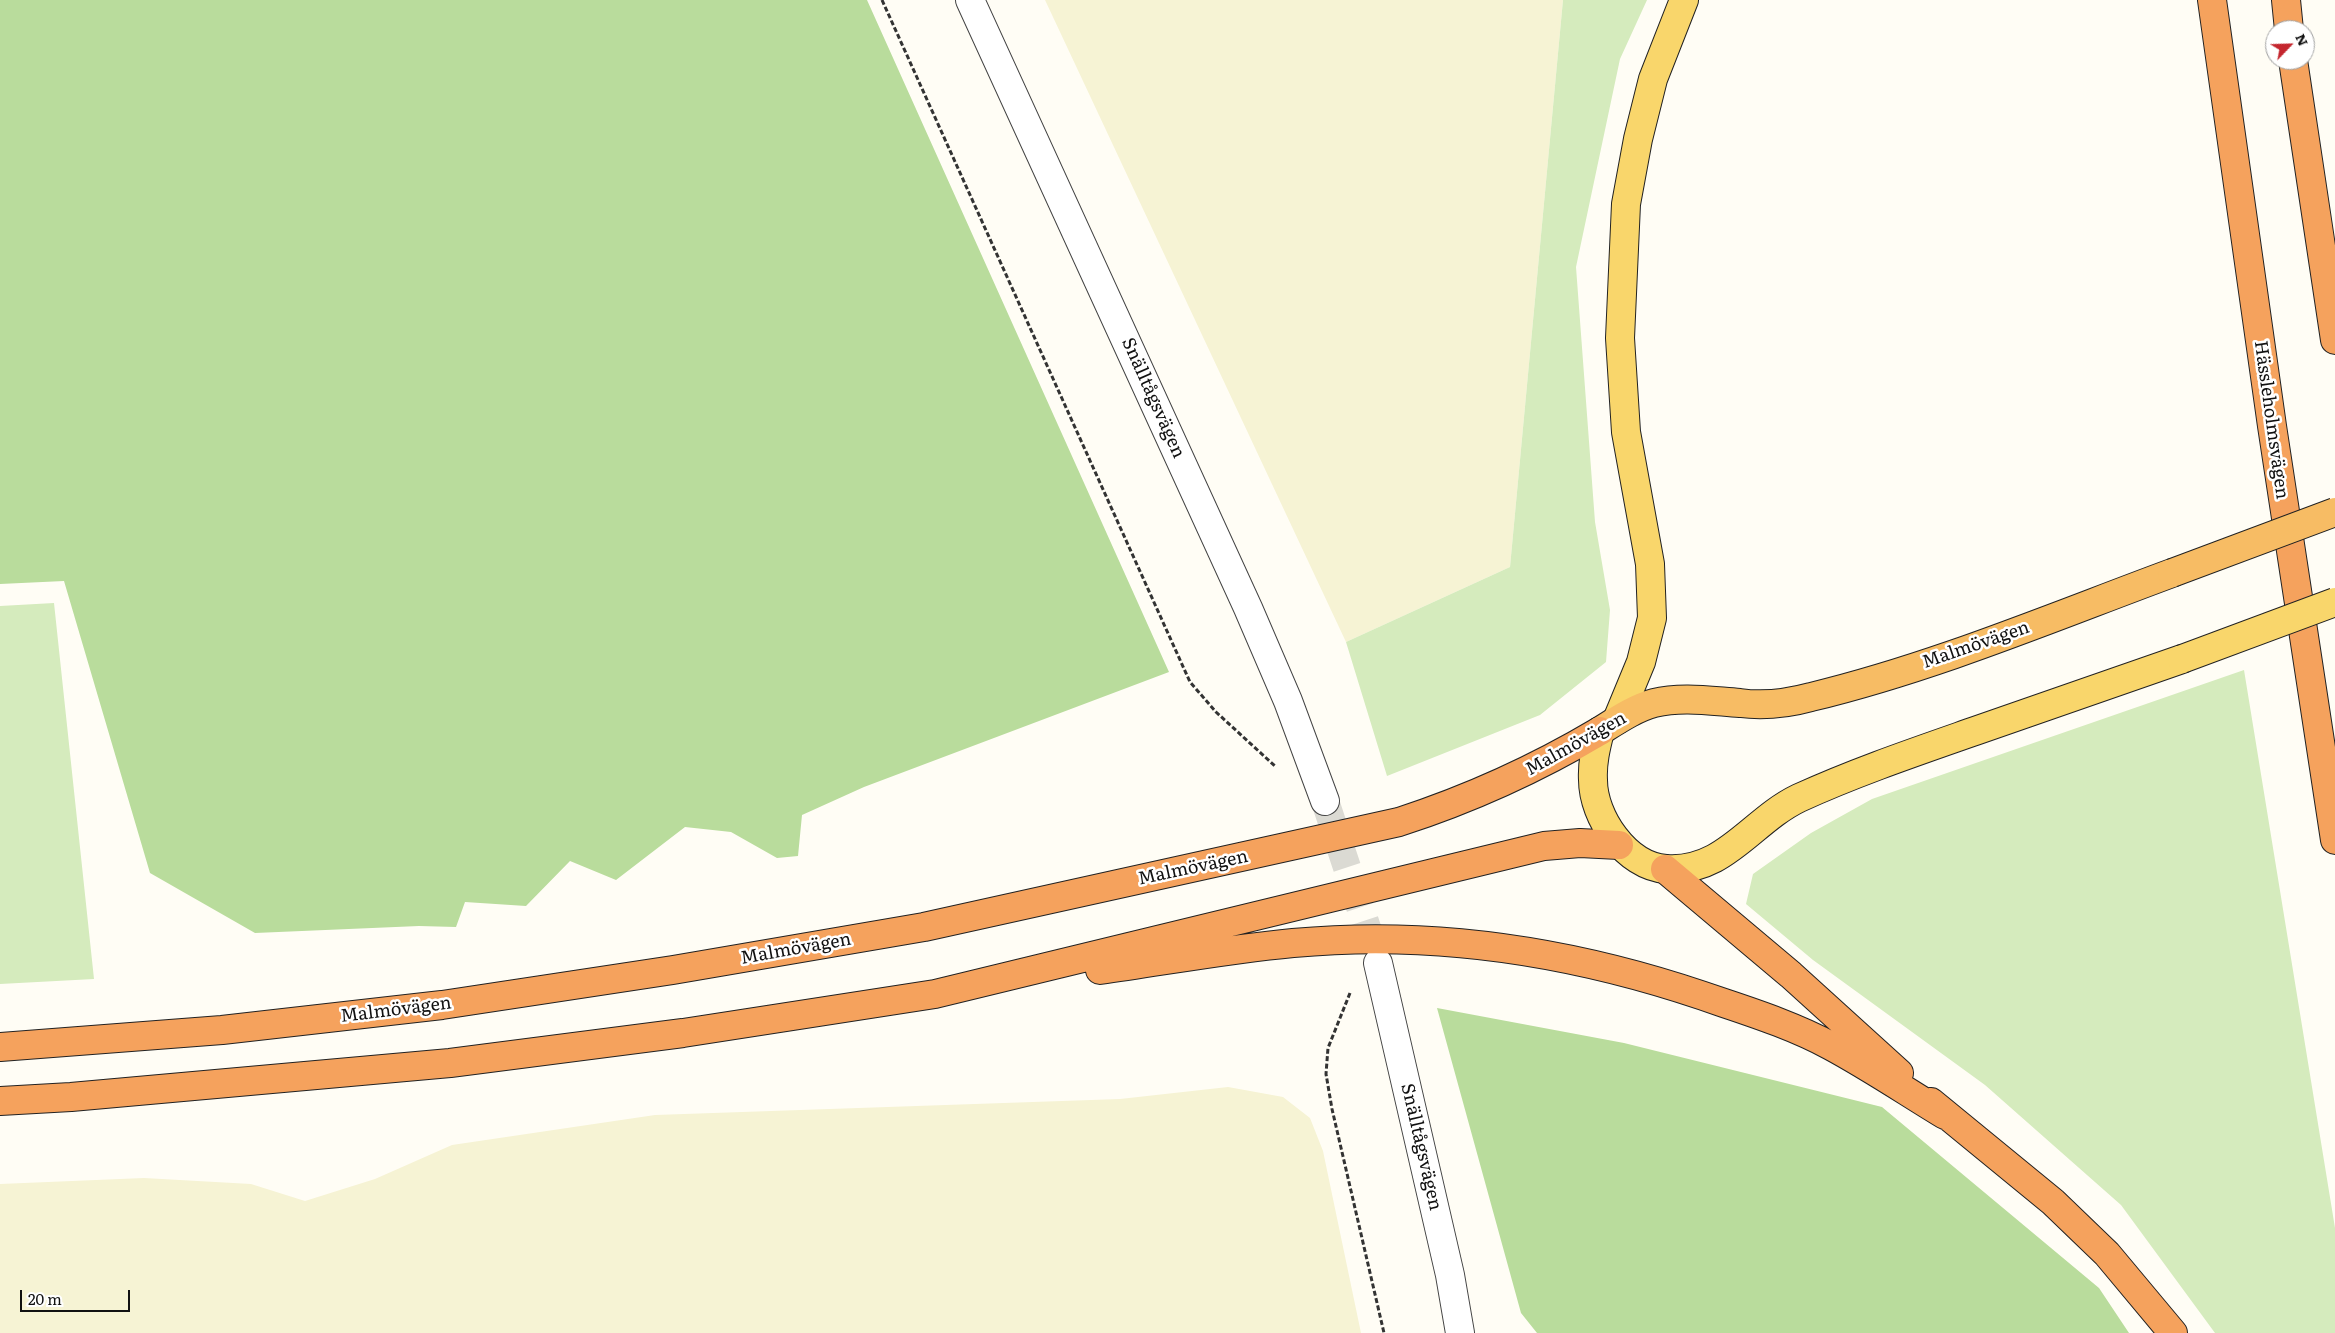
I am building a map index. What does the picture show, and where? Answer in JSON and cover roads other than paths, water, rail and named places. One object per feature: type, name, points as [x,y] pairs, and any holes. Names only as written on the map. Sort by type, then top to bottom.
[{"type":"highway","name":"Hässleholmsvägen","points":[[2212,0],[2275,446],[2335,840]]},
{"type":"highway","points":[[2286,0],[2288,20]]},
{"type":"highway","points":[[2294,70],[2335,340]]},
{"type":"highway","name":"Malmövägen","points":[[0,1047],[222,1030],[442,1005],[673,970],[924,927],[1399,822],[1451,805],[1498,785],[1551,760],[1609,726],[1652,704],[1674,700],[1712,699],[1742,704],[1777,702],[1809,698],[1867,682],[1984,643],[2335,512]]},
{"type":"highway","points":[[935,994],[1544,846],[1580,843],[1619,845]]},
{"type":"highway","points":[[1665,869],[1791,975],[1945,1115],[2001,1157],[2053,1202],[2107,1254],[2173,1333]]},
{"type":"highway","points":[[0,1101],[71,1098],[450,1063],[683,1033],[935,994],[1294,943],[1441,940],[1532,950],[1608,966],[1669,983],[1755,1014],[1830,1046],[1945,1115]]},
{"type":"main road","points":[[1684,0],[1653,79],[1638,139],[1626,204],[1620,338],[1626,432],[1650,564],[1652,618],[1642,662],[1594,758],[1592,782],[1606,824],[1619,845],[1632,856],[1647,864],[1665,869],[1687,868],[1708,862],[1727,852],[1767,818],[1796,800],[1862,770],[2182,659],[2335,602]]},
{"type":"street","name":"Snälltågsvägen","points":[[970,0],[1248,608],[1288,701],[1325,800]]},
{"type":"street","name":"Snälltågsvägen","points":[[1378,962],[1450,1275],[1460,1333]]},
{"type":"tunnel","points":[[1325,801],[1378,961]]}]
